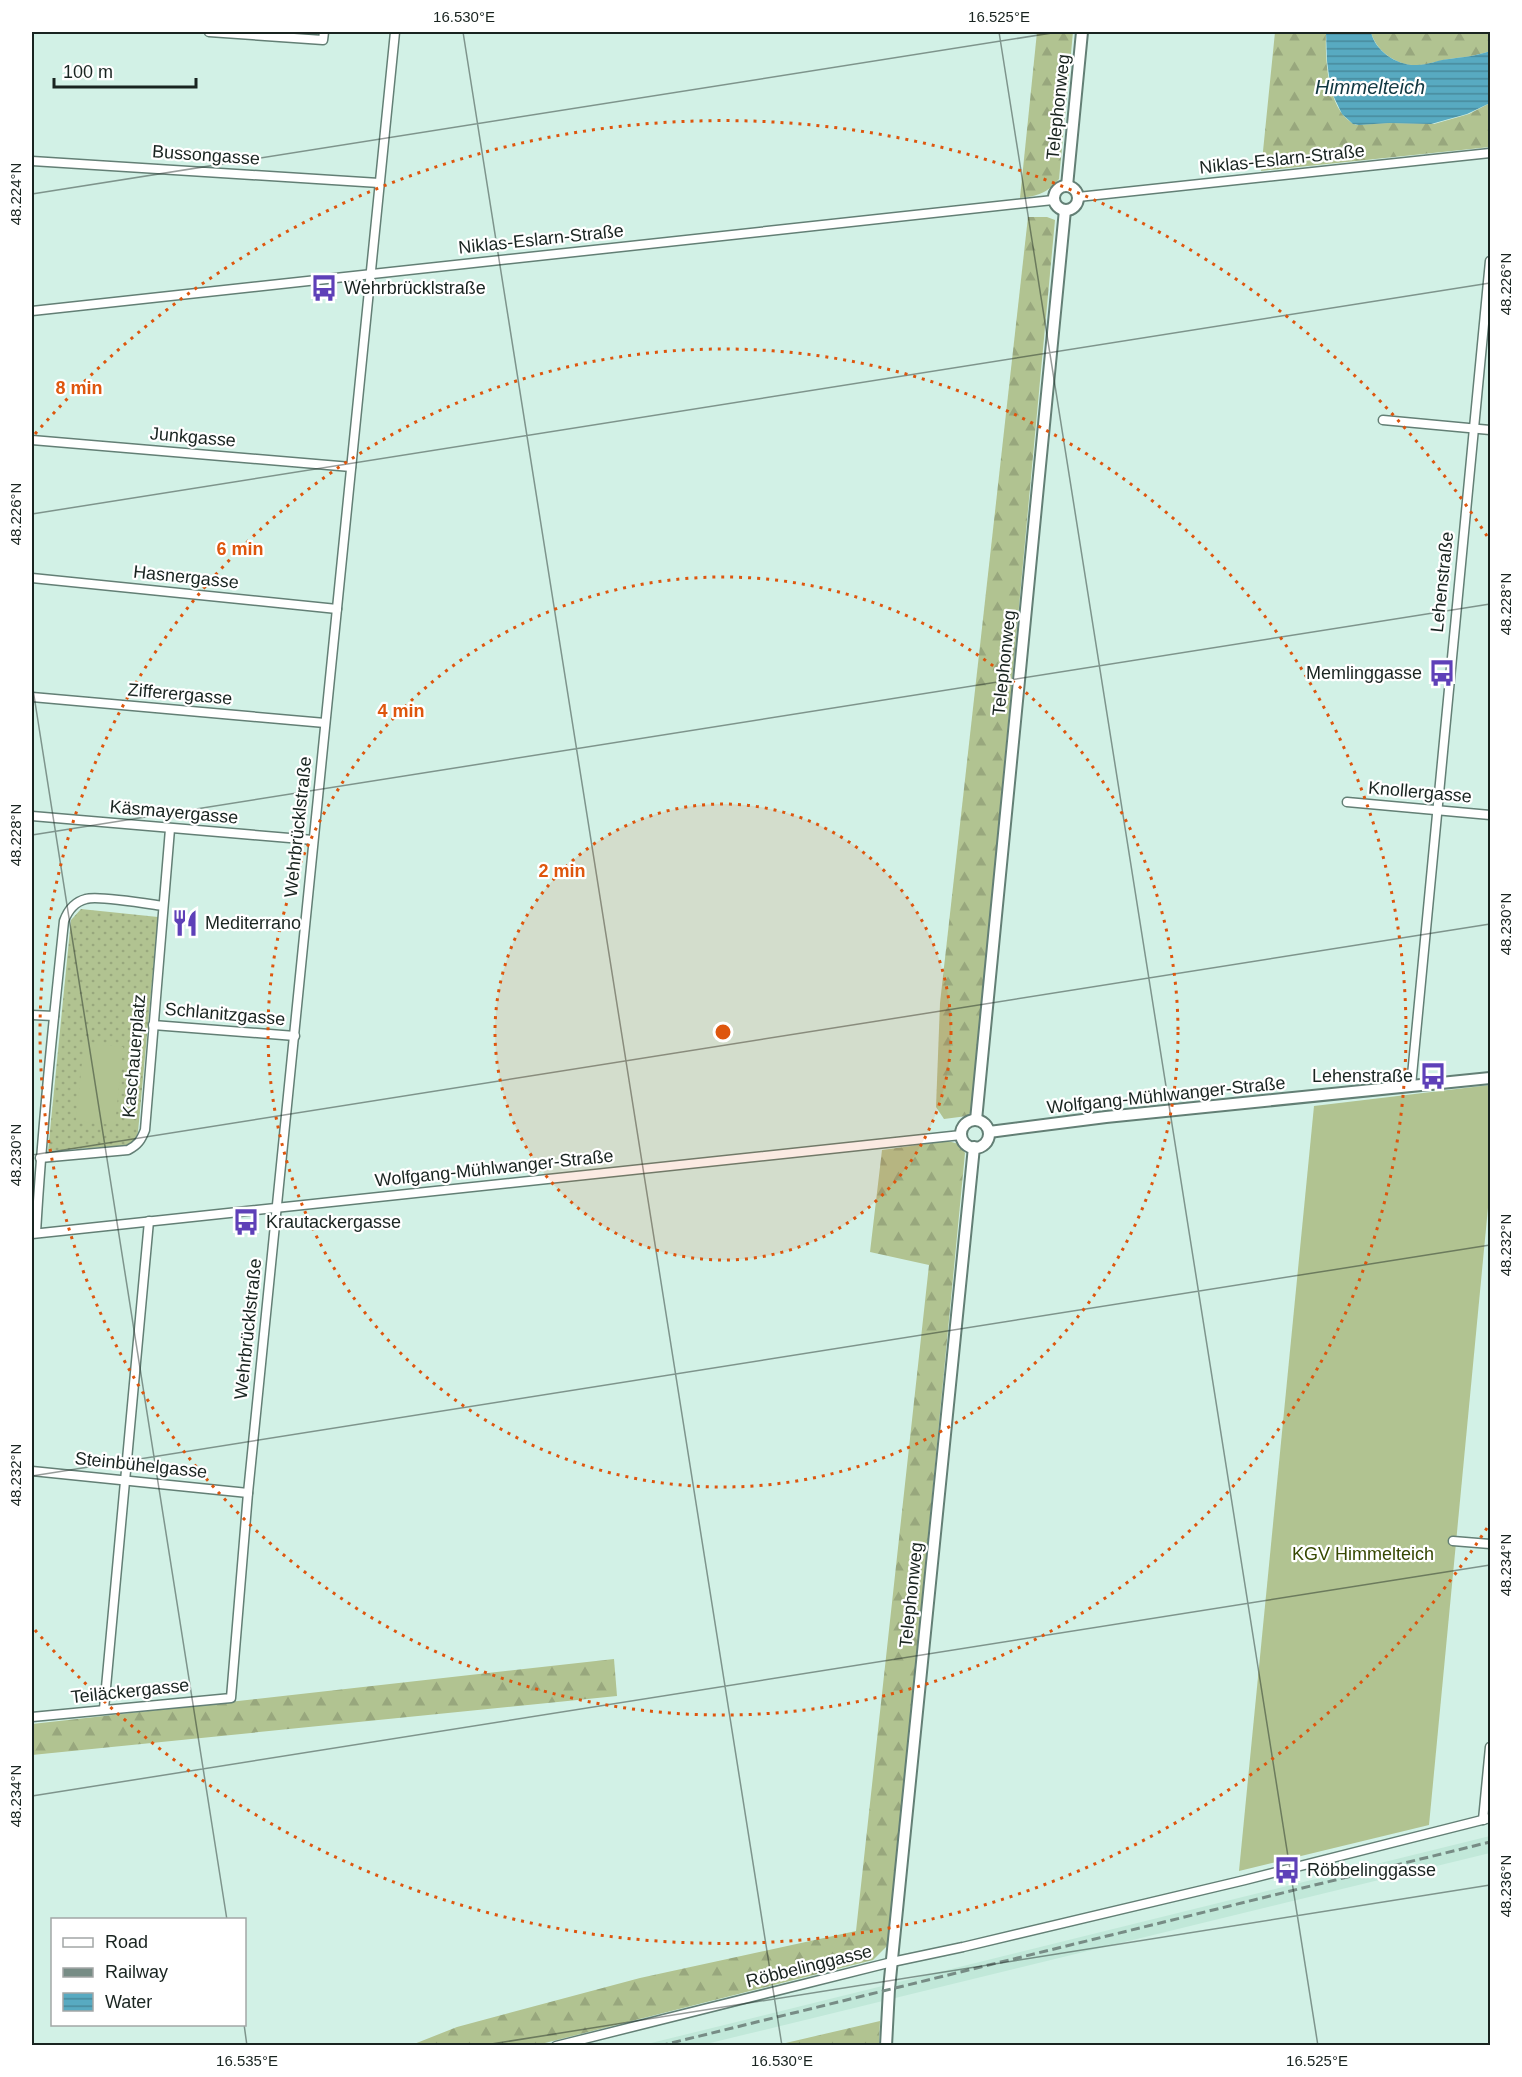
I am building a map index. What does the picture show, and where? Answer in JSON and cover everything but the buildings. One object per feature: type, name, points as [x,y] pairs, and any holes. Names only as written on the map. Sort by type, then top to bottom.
[{"type":"street","points":[[209,32],[323,40],[324,32]]},
{"type":"street","name":"Wehrbrücklstraße","points":[[231,1698],[248,1493],[394,32]]},
{"type":"street","name":"Telephonweg","points":[[1067,186],[1082,32]]},
{"type":"street","name":"Niklas-Eslarn-Straße","points":[[1078,197],[1491,153]]},
{"type":"street","name":"Bussongasse","points":[[32,161],[379,183]]},
{"type":"street","points":[[1067,186],[1074,190],[1078,197],[1073,208],[1065,210],[1057,207],[1053,200],[1058,188],[1067,186]]},
{"type":"street","name":"Niklas-Eslarn-Straße","points":[[32,311],[1053,200]]},
{"type":"street","name":"Telephonweg","points":[[976,1120],[1065,210]]},
{"type":"street","name":"Lehenstraße","points":[[1410,1086],[1491,261]]},
{"type":"street","points":[[1383,420],[1491,430]]},
{"type":"street","name":"Junkgasse","points":[[32,440],[351,467]]},
{"type":"street","name":"Hasnergasse","points":[[32,578],[337,609]]},
{"type":"street","name":"Zifferergasse","points":[[32,697],[325,723]]},
{"type":"street","name":"Knollergasse","points":[[1347,802],[1491,815]]},
{"type":"street","name":"Käsmayergasse","points":[[32,816],[314,840]]},
{"type":"street","name":"Kaschauerplatz","points":[[40,1158],[128,1150],[136,1146],[145,1130],[170,829]]},
{"type":"street","points":[[34,1234],[54,1016],[64,921],[67,912],[76,903],[89,897],[164,906]]},
{"type":"street","points":[[32,1015],[54,1016]]},
{"type":"street","name":"Schlanitzgasse","points":[[153,1025],[295,1036]]},
{"type":"street","name":"Wolfgang-Mühlwanger-Straße","points":[[989,1132],[1106,1117],[1491,1078]]},
{"type":"street","points":[[976,1120],[984,1124],[989,1132],[986,1142],[974,1148],[963,1141],[961,1135],[965,1124],[976,1120]]},
{"type":"street","name":"Wolfgang-Mühlwanger-Straße","points":[[34,1234],[961,1135]]},
{"type":"street","name":"Telephonweg","points":[[886,2046],[892,1962],[974,1148]]},
{"type":"street","points":[[104,1709],[149,1221]]},
{"type":"street","name":"Steinbühelgasse","points":[[32,1471],[248,1493]]},
{"type":"street","points":[[1453,1541],[1491,1544]]},
{"type":"street","name":"Teiläckergasse","points":[[32,1718],[231,1698]]},
{"type":"street","points":[[1487,1819],[1491,1747]]},
{"type":"street","name":"Röbbelinggasse","points":[[556,2046],[892,1962],[1206,1890],[1487,1819]]},
{"type":"shaded area","points":[[1490,1836],[1490,1853],[702,2045],[639,2046]]},
{"type":"green space","points":[[1037,32],[1073,32],[1059,179],[1042,193],[1020,198]]},
{"type":"green space","points":[[1275,32],[1326,32],[1327,70],[1334,97],[1346,118],[1356,125],[1434,124],[1469,114],[1490,103],[1490,147],[1261,171]]},
{"type":"green space","points":[[1371,32],[1490,32],[1490,51],[1426,64],[1405,64],[1392,59],[1381,50]]},
{"type":"green space","points":[[1028,217],[1047,217],[1055,220],[972,1111],[967,1116],[944,1119],[936,1107],[940,1003]]},
{"type":"green space","points":[[81,909],[158,917],[138,1132],[135,1141],[130,1145],[48,1151],[71,920]]},
{"type":"green space","points":[[84,1043],[123,1047],[115,1125],[76,1121]]},
{"type":"green space","name":"KGV Himmelteich","points":[[1490,1085],[1490,1187],[1429,1825],[1239,1871],[1314,1106]]},
{"type":"green space","points":[[947,1141],[958,1144],[965,1153],[889,1944],[873,1960],[537,2045],[409,2046],[457,2027],[640,1978],[856,1931],[929,1265],[870,1252],[882,1150]]},
{"type":"green space","points":[[614,1659],[617,1696],[32,1755],[32,1724]]},
{"type":"green space","points":[[880,2021],[879,2045],[777,2045]]},
{"type":"water","name":"Himmelteich","points":[[1326,32],[1371,32],[1382,51],[1395,60],[1409,65],[1490,51],[1490,103],[1467,114],[1431,124],[1353,124],[1342,114],[1331,91]]},
{"type":"railway","points":[[659,2046],[1490,1842]]},
{"type":"place","name":"Wehrbrücklstraße","points":[[324,288]]},
{"type":"place","name":"Memlinggasse","points":[[1442,673]]},
{"type":"place","name":"Mediterrano","points":[[185,923]]},
{"type":"place","name":"Lehenstraße","points":[[1433,1076]]},
{"type":"place","name":"Krautackergasse","points":[[246,1222]]},
{"type":"place","name":"Röbbelinggasse","points":[[1287,1870]]}]
